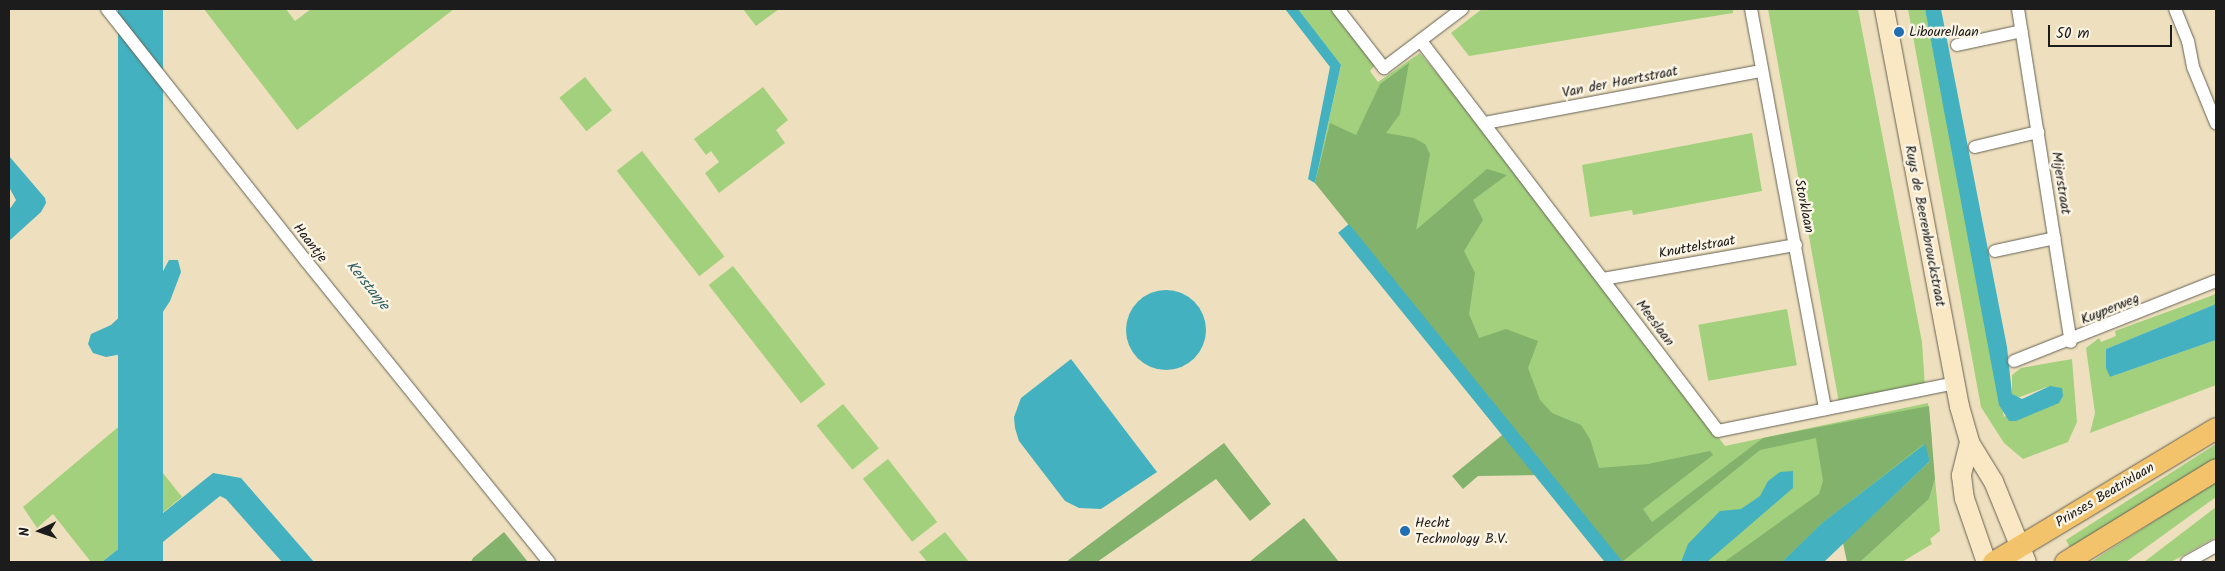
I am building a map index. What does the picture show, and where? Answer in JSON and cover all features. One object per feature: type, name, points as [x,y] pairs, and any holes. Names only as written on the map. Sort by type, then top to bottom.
[{"type":"main road","name":"Ruys de Beerenbrouckstraat","points":[[1884,9],[1955,384],[1969,442],[1993,481],[2023,554]]},
{"type":"main road","name":"Prinses Beatrixlaan","points":[[1993,562],[2023,554],[2216,428]]},
{"type":"main road","name":"Ruys de Beerenbrouckstraat","points":[[1969,442],[1961,475],[1964,498],[1986,562]]},
{"type":"main road","points":[[2065,562],[2216,469]]},
{"type":"street","name":"Haantje","points":[[107,9],[312,269],[549,562]]},
{"type":"street","points":[[1338,9],[1384,68],[1462,9]]},
{"type":"street","name":"Storklaan","points":[[1751,9],[1825,409]]},
{"type":"street","name":"Mijerstraat","points":[[2018,9],[2071,342]]},
{"type":"street","points":[[2175,9],[2216,123]]},
{"type":"street","points":[[1957,45],[2022,32]]},
{"type":"street","name":"Meeslaan","points":[[1421,41],[1485,122],[1718,431],[1955,384]]},
{"type":"street","name":"Van der Haertstraat","points":[[1485,122],[1761,71]]},
{"type":"street","points":[[1975,147],[2038,132]]},
{"type":"street","points":[[1995,251],[2054,238]]},
{"type":"street","name":"Knuttelstraat","points":[[1603,279],[1796,245]]},
{"type":"street","name":"Kuyperweg","points":[[2014,361],[2071,342],[2216,281]]},
{"type":"street","points":[[2187,562],[2216,546]]},
{"type":"green space","points":[[204,9],[286,9],[295,21],[311,9],[454,9],[297,130]]},
{"type":"green space","points":[[743,9],[779,9],[756,26]]},
{"type":"green space","points":[[1298,9],[1332,9],[1375,65],[1370,71],[1378,82],[1420,53],[1483,129],[1725,446],[1928,403],[1932,440],[1792,562],[1619,562],[1315,183],[1341,66]]},
{"type":"green space","points":[[1482,9],[1733,9],[1733,13],[1469,56],[1451,33]]},
{"type":"green space","points":[[1768,9],[1858,9],[1922,342],[1925,387],[1839,403]]},
{"type":"green space","points":[[1908,9],[1925,9],[2004,417],[2050,386],[2017,398],[2012,394],[2012,375],[2021,368],[2072,359],[2077,422],[2068,442],[2023,459],[2004,443],[1981,407]]},
{"type":"green space","points":[[1409,63],[1400,114],[1386,133],[1414,138],[1425,144],[1430,154],[1416,230],[1487,169],[1507,175],[1473,200],[1483,220],[1464,251],[1475,273],[1469,314],[1479,338],[1506,329],[1538,341],[1528,368],[1540,400],[1552,413],[1581,425],[1590,439],[1599,468],[1648,464],[1710,451],[1713,455],[1643,509],[1652,522],[1763,438],[1929,406],[1935,479],[1929,499],[1860,562],[1847,562],[1843,543],[1930,461],[1924,444],[1822,523],[1782,562],[1724,562],[1819,494],[1823,481],[1816,438],[1760,450],[1622,562],[1550,475],[1478,476],[1463,489],[1452,476],[1512,427],[1315,183],[1330,123],[1356,135],[1380,84]]},
{"type":"green space","points":[[585,77],[612,110],[586,131],[559,98]]},
{"type":"green space","points":[[763,87],[788,120],[776,130],[785,143],[719,193],[705,173],[719,162],[711,151],[706,155],[694,139]]},
{"type":"green space","points":[[1752,133],[1762,191],[1633,215],[1632,210],[1590,217],[1582,165]]},
{"type":"green space","points":[[642,151],[724,257],[699,276],[617,171]]},
{"type":"green space","points":[[733,266],[825,384],[801,403],[709,285]]},
{"type":"green space","points":[[2216,294],[2216,304],[2106,349],[2106,356],[2110,377],[2216,340],[2216,385],[2090,433],[2095,413],[2086,348],[2099,338],[2101,342],[2116,336],[2115,331]]},
{"type":"green space","points":[[1787,309],[1797,365],[1708,381],[1698,325]]},
{"type":"green space","points":[[843,404],[879,448],[852,470],[817,425]]},
{"type":"green space","points":[[123,423],[182,497],[102,562],[91,562],[53,514],[37,528],[23,507]]},
{"type":"green space","points":[[1224,443],[1271,504],[1250,521],[1216,479],[1097,562],[1066,562]]},
{"type":"green space","points":[[2216,444],[2216,460],[2071,550],[2066,540]]},
{"type":"green space","points":[[888,459],[937,522],[912,542],[863,479]]},
{"type":"green space","points":[[1935,479],[1940,531],[1930,539],[1932,544],[1902,562],[1860,562],[1929,499]]},
{"type":"green space","points":[[2216,481],[2216,497],[2126,562],[2091,562]]},
{"type":"green space","points":[[2216,507],[2216,537],[2171,562],[2144,562]]},
{"type":"green space","points":[[1304,518],[1339,562],[1249,562]]},
{"type":"green space","points":[[504,532],[528,562],[471,562],[473,558]]},
{"type":"green space","points":[[945,532],[969,562],[927,562],[919,552]]},
{"type":"water","points":[[118,9],[163,9],[163,562],[118,562]]},
{"type":"water","points":[[1285,9],[1298,9],[1341,65],[1315,183],[1308,179],[1330,67]]},
{"type":"water","points":[[1925,9],[1941,9],[2007,347],[2012,394],[2022,399],[2050,386],[2062,388],[2063,396],[2059,403],[2016,421],[2009,421],[1999,405]]},
{"type":"water","points":[[9,156],[45,198],[46,203],[41,212],[9,241],[9,210],[16,200],[9,187]]},
{"type":"water","points":[[1349,224],[1621,561],[1605,562],[1338,233]]},
{"type":"water","points":[[169,260],[178,260],[181,272],[170,301],[155,324],[123,344],[122,354],[106,357],[93,353],[88,344],[91,334],[111,325],[128,309],[147,301]]},
{"type":"water","points":[[1166,290],[1181,293],[1194,302],[1203,315],[1206,330],[1203,345],[1194,358],[1181,367],[1166,370],[1151,367],[1138,358],[1129,345],[1126,330],[1129,315],[1138,302],[1151,293]]},
{"type":"water","points":[[2216,304],[2216,340],[2110,377],[2106,368],[2106,349]]},
{"type":"water","points":[[1071,359],[1157,472],[1101,509],[1079,508],[1065,501],[1019,441],[1015,428],[1014,417],[1021,398]]},
{"type":"water","points":[[1925,444],[1930,461],[1824,562],[1782,562],[1822,523]]},
{"type":"water","points":[[1793,471],[1793,488],[1707,562],[1681,562],[1688,544],[1720,511],[1741,509],[1760,496],[1768,481],[1780,472]]},
{"type":"water","points":[[213,473],[241,478],[314,562],[282,562],[226,499],[220,496],[138,562],[102,562]]},
{"type":"place","name":"Libourellaan","points":[[1899,32]]},
{"type":"place","name":"Hecht Technology B.V.","points":[[1405,531]]},
{"type":"water label","name":"Kerstanje","points":[[367,286]]}]
